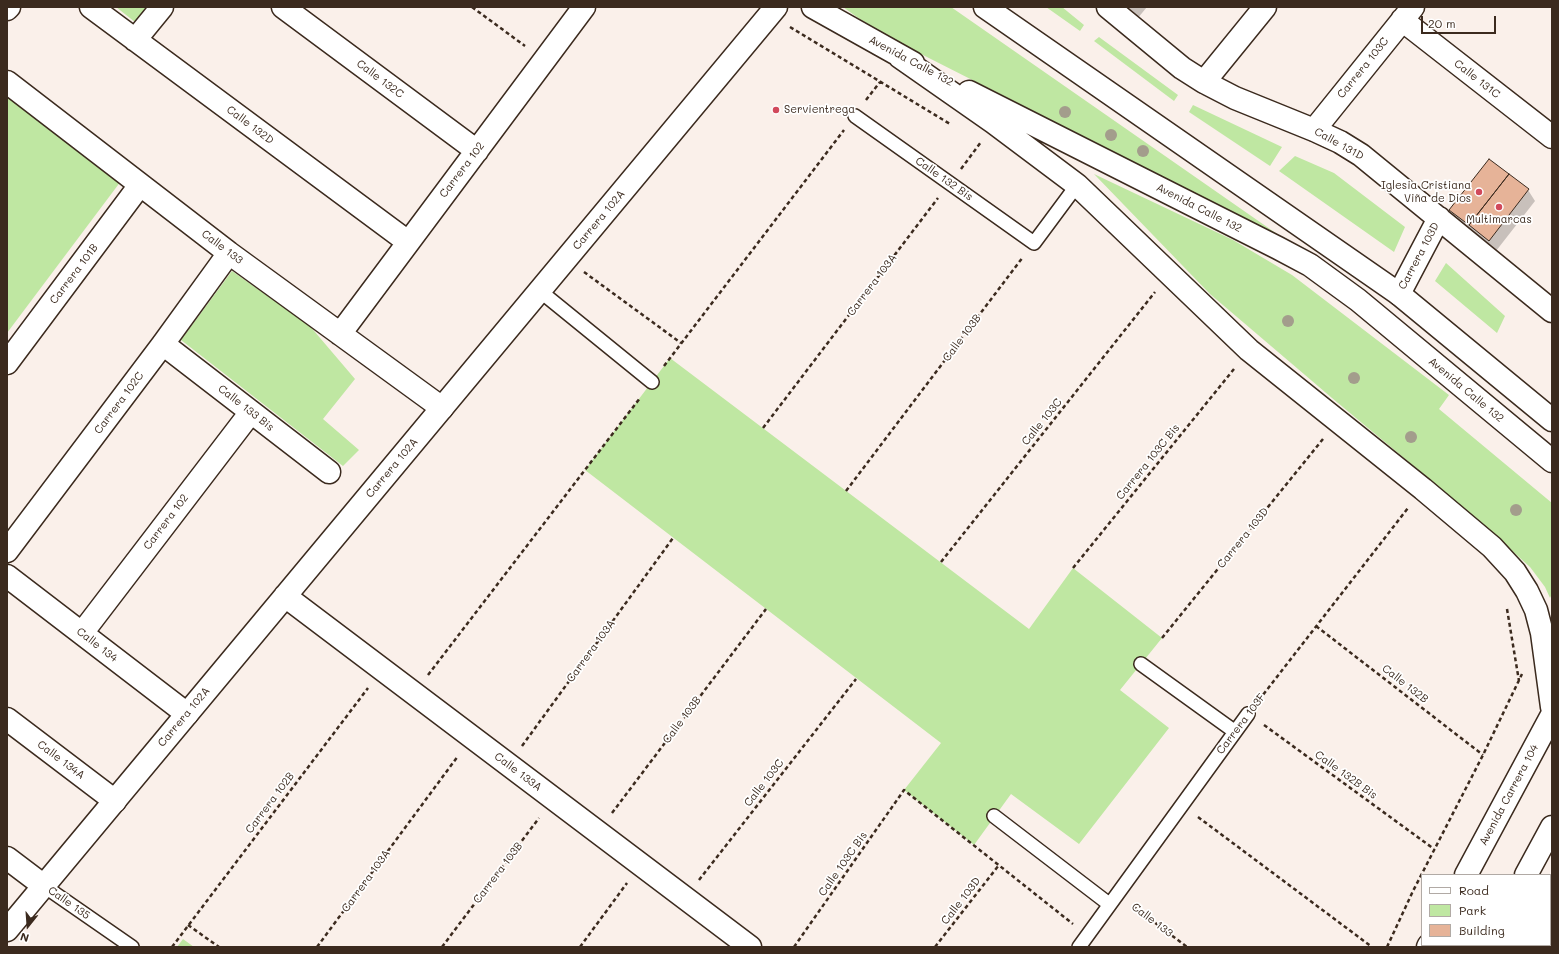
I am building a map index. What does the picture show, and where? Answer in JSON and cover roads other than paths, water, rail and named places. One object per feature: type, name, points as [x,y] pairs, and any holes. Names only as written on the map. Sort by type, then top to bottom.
[{"type":"street","name":"Calle 132D","points":[[91,7],[408,242]]},
{"type":"street","points":[[134,40],[162,7]]},
{"type":"street","name":"Calle 132C","points":[[283,7],[477,151]]},
{"type":"street","name":"Carrera 102","points":[[340,334],[584,7]]},
{"type":"street","name":"Avenida Calle 132","points":[[813,7],[900,56],[1278,248],[1310,266],[1358,300],[1552,461]]},
{"type":"street","points":[[985,7],[1298,222],[1399,294],[1552,420]]},
{"type":"street","points":[[1204,82],[1265,7]]},
{"type":"street","name":"Calle 131D","points":[[1116,9],[1182,68],[1204,82],[1235,98],[1340,142],[1360,155],[1552,311]]},
{"type":"street","name":"Carrera 102A","points":[[7,930],[773,11]]},
{"type":"street","name":"Carrera 103C","points":[[1314,130],[1407,14]]},
{"type":"street","name":"Calle 131C","points":[[1407,14],[1552,137]]},
{"type":"street","points":[[900,56],[993,122],[1077,185],[1250,350],[1423,489],[1492,547],[1515,572],[1527,591],[1536,610],[1542,633],[1552,707]]},
{"type":"street","name":"Calle 133","points":[[7,82],[229,253],[442,408]]},
{"type":"street","name":"Carrera 101B","points":[[7,363],[140,185]]},
{"type":"street","name":"Carrera 103D","points":[[1399,294],[1439,218]]},
{"type":"street","name":"Carrera 102C","points":[[7,551],[163,344],[229,253]]},
{"type":"street","name":"Calle 133 Bis","points":[[163,344],[329,472]]},
{"type":"street","name":"Carrera 102","points":[[82,633],[251,412]]},
{"type":"street","name":"Calle 134","points":[[7,576],[187,714]]},
{"type":"street","name":"Calle 133A","points":[[285,596],[750,947]]},
{"type":"street","name":"Avenida Carrera 104","points":[[1467,874],[1552,715]]},
{"type":"street","name":"Calle 134A","points":[[7,719],[115,801]]},
{"type":"street","points":[[1527,874],[1552,827]]},
{"type":"street","name":"Calle 135","points":[[7,858],[44,886]]},
{"type":"lane","name":"Calle 132 Bis","points":[[855,116],[1034,243],[1077,185]]},
{"type":"lane","points":[[540,291],[652,382]]},
{"type":"lane","points":[[1141,664],[1234,731]]},
{"type":"lane","name":"Carrera 103F","points":[[1078,947],[1234,731],[1248,714]]},
{"type":"lane","points":[[994,816],[1113,899]]},
{"type":"lane","name":"Calle 135","points":[[44,886],[132,947]]},
{"type":"place","name":"Servientrega","points":[[776,110]]},
{"type":"place","name":"Iglesia Cristiana Viña de Dios","points":[[1479,192]]},
{"type":"place","name":"Multimarcas","points":[[1499,207]]}]
